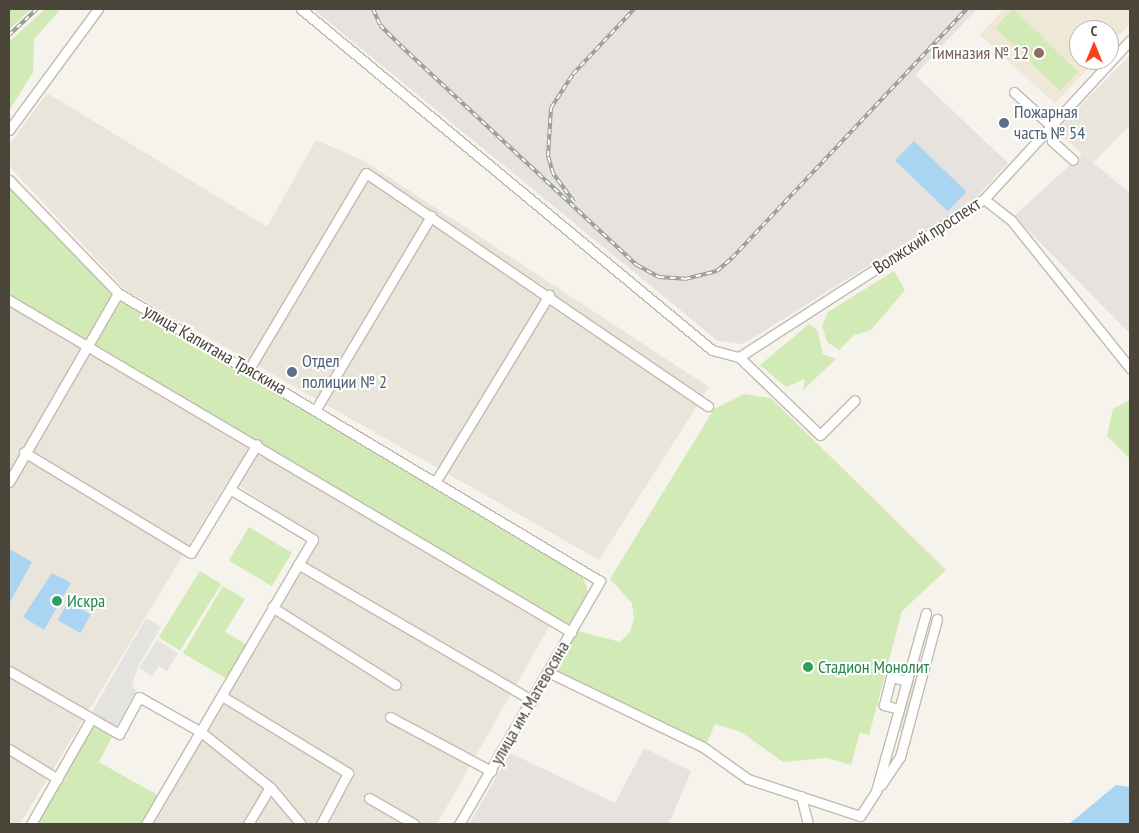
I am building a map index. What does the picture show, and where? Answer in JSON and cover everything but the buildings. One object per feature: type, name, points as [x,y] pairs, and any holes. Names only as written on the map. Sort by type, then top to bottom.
[{"type":"street","points":[[9,130],[98,9]]},
{"type":"street","points":[[301,9],[712,350],[739,357],[820,435],[855,400]]},
{"type":"street","name":"Волжский проспект","points":[[739,357],[984,199],[1130,40]]},
{"type":"street","points":[[1014,92],[1050,125],[1052,141],[1073,160]]},
{"type":"street","points":[[249,369],[366,173],[549,295],[708,406]]},
{"type":"street","name":"улица Капитана Тряскина","points":[[9,180],[118,293],[436,481],[600,582]]},
{"type":"street","points":[[984,199],[1011,220],[1130,368]]},
{"type":"street","points":[[316,410],[431,216]]},
{"type":"street","points":[[9,482],[24,452],[86,344],[118,293]]},
{"type":"street","points":[[436,481],[549,295]]},
{"type":"street","points":[[9,300],[257,444],[571,632]]},
{"type":"street","points":[[24,452],[191,553],[231,490],[257,444]]},
{"type":"street","points":[[146,824],[313,539],[231,490]]},
{"type":"street","points":[[298,564],[533,701]]},
{"type":"street","name":"улица им. Матевосяна","points":[[459,824],[533,701],[600,582]]},
{"type":"street","points":[[272,607],[396,685]]},
{"type":"street","points":[[876,791],[926,613]]},
{"type":"street","points":[[548,672],[703,747],[748,779],[860,816],[900,756],[937,619]]},
{"type":"street","points":[[9,671],[118,734],[138,697],[201,732],[270,787],[301,824]]},
{"type":"street","points":[[899,709],[884,705],[891,677],[907,681]]},
{"type":"street","points":[[888,690],[903,694]]},
{"type":"street","points":[[222,696],[348,773],[321,824]]},
{"type":"street","points":[[390,717],[491,771]]},
{"type":"street","points":[[31,824],[91,719]]},
{"type":"street","points":[[9,749],[58,779]]},
{"type":"street","points":[[887,753],[900,756]]},
{"type":"street","points":[[248,824],[270,787]]},
{"type":"street","points":[[801,796],[808,824]]},
{"type":"street","points":[[369,798],[414,824]]},
{"type":"shaded area","points":[[313,9],[977,9],[915,75],[1008,163],[974,200],[743,344],[718,341]]},
{"type":"shaded area","name":"Гимназия № 12","points":[[1004,9],[1130,9],[1130,23],[1119,35],[1119,20],[1069,20],[1069,70],[1087,70],[1055,104],[980,35]]},
{"type":"shaded area","points":[[1130,55],[1130,125],[1092,164],[1057,130],[1115,70],[1119,70],[1119,66]]},
{"type":"shaded area","points":[[47,93],[267,227],[316,140],[364,161],[709,387],[599,560],[125,290],[9,166],[9,145]]},
{"type":"shaded area","points":[[1082,154],[1130,193],[1130,334],[1014,216]]},
{"type":"shaded area","points":[[9,298],[553,620],[437,824],[154,824],[318,538],[229,479],[20,824],[9,824]]},
{"type":"shaded area","points":[[146,618],[161,627],[139,665],[132,684],[136,691],[115,729],[92,712]]},
{"type":"shaded area","points":[[157,640],[178,653],[167,671],[159,666],[152,676],[139,668]]},
{"type":"shaded area","points":[[907,679],[920,682],[908,734],[895,731]]},
{"type":"shaded area","points":[[644,748],[691,771],[669,824],[469,824],[510,753],[615,803]]},
{"type":"green space","points":[[9,9],[31,9],[9,30]]},
{"type":"green space","points":[[45,9],[61,9],[34,39],[33,72],[9,111],[9,42]]},
{"type":"green space","points":[[1013,9],[1045,39],[1027,58],[995,28]]},
{"type":"green space","points":[[1045,40],[1069,63],[1069,70],[1078,72],[1060,91],[1027,59]]},
{"type":"green space","points":[[9,186],[117,295],[582,573],[588,593],[568,627],[310,475],[268,462],[256,448],[9,299]]},
{"type":"green space","points":[[894,271],[905,290],[871,330],[854,335],[839,350],[827,342],[822,326],[828,312]]},
{"type":"green space","points":[[809,324],[817,330],[823,354],[836,359],[803,390],[805,379],[786,387],[760,365]]},
{"type":"green space","points":[[745,394],[771,398],[946,570],[902,611],[869,735],[860,732],[851,765],[827,758],[783,762],[741,732],[715,724],[706,745],[554,671],[578,631],[620,642],[630,632],[634,619],[632,603],[610,579],[714,409]]},
{"type":"green space","points":[[1130,400],[1130,459],[1107,436],[1113,409]]},
{"type":"green space","points":[[249,527],[292,553],[272,586],[229,560]]},
{"type":"green space","points":[[200,571],[221,584],[180,650],[159,637]]},
{"type":"green space","points":[[223,586],[245,599],[225,632],[247,645],[227,679],[183,653]]},
{"type":"green space","points":[[92,724],[113,735],[99,762],[161,797],[144,824],[33,824]]},
{"type":"water","points":[[914,141],[967,192],[948,211],[895,160]]},
{"type":"water","name":"Искра","points":[[9,549],[32,562],[9,604]]},
{"type":"water","name":"Искра","points":[[52,573],[71,583],[44,630],[23,617]]},
{"type":"water","name":"Искра","points":[[68,602],[91,615],[81,633],[58,620]]},
{"type":"water","points":[[1116,785],[1130,787],[1130,824],[1069,824]]},
{"type":"railway","points":[[9,35],[37,9]]},
{"type":"railway","points":[[373,9],[380,25],[401,46],[637,265],[659,277],[685,279],[717,271],[732,258],[967,9]]},
{"type":"railway","points":[[574,202],[553,173],[548,156],[551,108],[573,74],[634,9]]},
{"type":"place","name":"Гимназия № 12","points":[[1039,53]]},
{"type":"place","name":"Пожарная часть № 54","points":[[1004,123]]},
{"type":"place","name":"Отдел полиции № 2","points":[[292,372]]},
{"type":"place","name":"Искра","points":[[57,601]]},
{"type":"place","name":"Стадион Монолит","points":[[808,667]]}]
